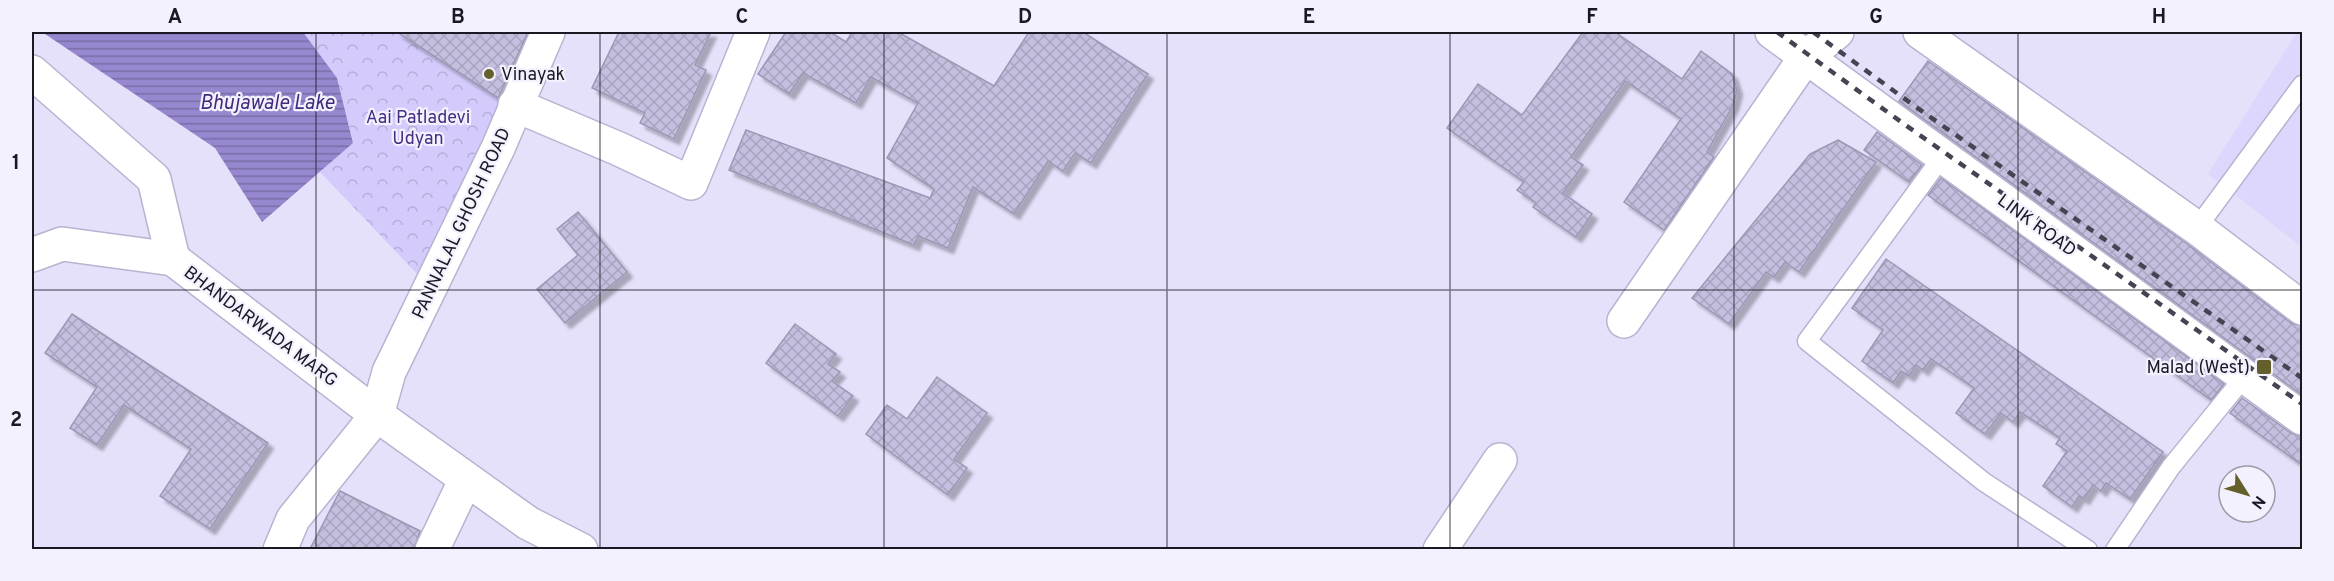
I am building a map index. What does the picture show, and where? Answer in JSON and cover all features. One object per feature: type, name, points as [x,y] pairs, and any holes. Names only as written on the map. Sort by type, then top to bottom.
[{"type":"street","name":"PANNALAL GHOSH ROAD","points":[[377,415],[389,372],[498,148],[548,32]]},
{"type":"street","points":[[515,105],[619,149],[691,183],[753,32]]},
{"type":"street","name":"LINK ROAD","points":[[1772,32],[1809,45],[1942,157],[2302,418]]},
{"type":"street","points":[[1624,321],[1809,45],[1837,32]]},
{"type":"street","points":[[1920,32],[2197,228],[2302,308]]},
{"type":"street","points":[[32,72],[154,179],[173,259]]},
{"type":"street","name":"BHANDARWADA MARG","points":[[32,255],[62,244],[173,259],[377,415],[466,479],[528,523],[581,549]]},
{"type":"street","points":[[280,549],[293,519],[377,415]]},
{"type":"street","points":[[1440,549],[1500,460]]},
{"type":"street","points":[[432,549],[466,479]]},
{"type":"lane","points":[[2197,228],[2302,85]]},
{"type":"lane","points":[[1942,157],[1807,341],[1984,482],[2088,549]]},
{"type":"lane","points":[[2115,549],[2171,467],[2245,376]]},
{"type":"shaded area","points":[[2297,32],[2302,32],[2302,247],[2208,174]]},
{"type":"green space","name":"Aai Patladevi Udyan","points":[[303,32],[420,32],[418,45],[504,102],[421,278],[320,172],[353,142],[337,78]]},
{"type":"water","name":"Bhujawale Lake","points":[[42,32],[303,32],[337,78],[353,143],[262,222],[215,148]]},
{"type":"building","name":"Vinayak","points":[[397,32],[528,32],[498,98]]},
{"type":"building","points":[[619,32],[711,32],[695,65],[706,70],[674,139],[640,123],[645,113],[592,88]]},
{"type":"building","points":[[786,32],[830,32],[846,42],[852,32],[898,32],[994,86],[1029,32],[1083,32],[1148,74],[1091,163],[1075,153],[1063,171],[1048,161],[1014,214],[973,187],[948,248],[918,236],[914,245],[729,170],[746,130],[930,198],[934,189],[887,158],[918,103],[871,77],[856,103],[803,73],[789,94],[758,74]]},
{"type":"building","points":[[1583,32],[1615,32],[1682,79],[1701,51],[1732,74],[1737,90],[1733,105],[1707,152],[1714,157],[1664,230],[1624,202],[1681,119],[1625,81],[1571,157],[1583,165],[1563,193],[1592,214],[1576,237],[1533,207],[1536,203],[1517,190],[1524,182],[1447,128],[1478,84],[1522,115]]},
{"type":"building","points":[[1928,61],[2186,243],[2291,323],[2302,326],[2302,395],[1899,101]]},
{"type":"building","points":[[1877,132],[1922,165],[1909,182],[1864,150]]},
{"type":"building","points":[[1838,140],[1876,162],[1799,272],[1785,262],[1774,277],[1766,272],[1729,324],[1692,298],[1810,154]]},
{"type":"building","points":[[1941,178],[2224,384],[2211,400],[1928,195]]},
{"type":"building","points":[[578,212],[627,272],[565,323],[537,289],[578,255],[557,229]]},
{"type":"building","points":[[1886,259],[2163,452],[2130,499],[2106,483],[2101,491],[2093,485],[2084,499],[2079,496],[2072,507],[2043,486],[2067,451],[2056,444],[2060,438],[2020,412],[2013,422],[2001,413],[1985,434],[1956,413],[1974,388],[1931,359],[1923,370],[1916,365],[1909,376],[1901,371],[1893,383],[1862,361],[1883,330],[1852,308]]},
{"type":"building","points":[[72,314],[268,443],[210,529],[160,496],[191,449],[124,405],[97,445],[70,428],[97,387],[45,353]]},
{"type":"building","points":[[795,324],[836,354],[828,364],[840,372],[832,381],[853,396],[838,416],[766,363]]},
{"type":"building","points":[[937,377],[987,413],[954,459],[967,468],[948,495],[866,434],[887,405],[907,419]]},
{"type":"building","points":[[2242,398],[2291,433],[2302,436],[2302,465],[2230,413]]},
{"type":"building","points":[[340,491],[420,531],[414,549],[310,549]]},
{"type":"railway","points":[[1777,32],[2302,404]]},
{"type":"railway","points":[[1813,32],[2302,378]]},
{"type":"place","name":"Vinayak","points":[[489,74]]},
{"type":"place","name":"Malad (West)","points":[[2264,367]]}]
